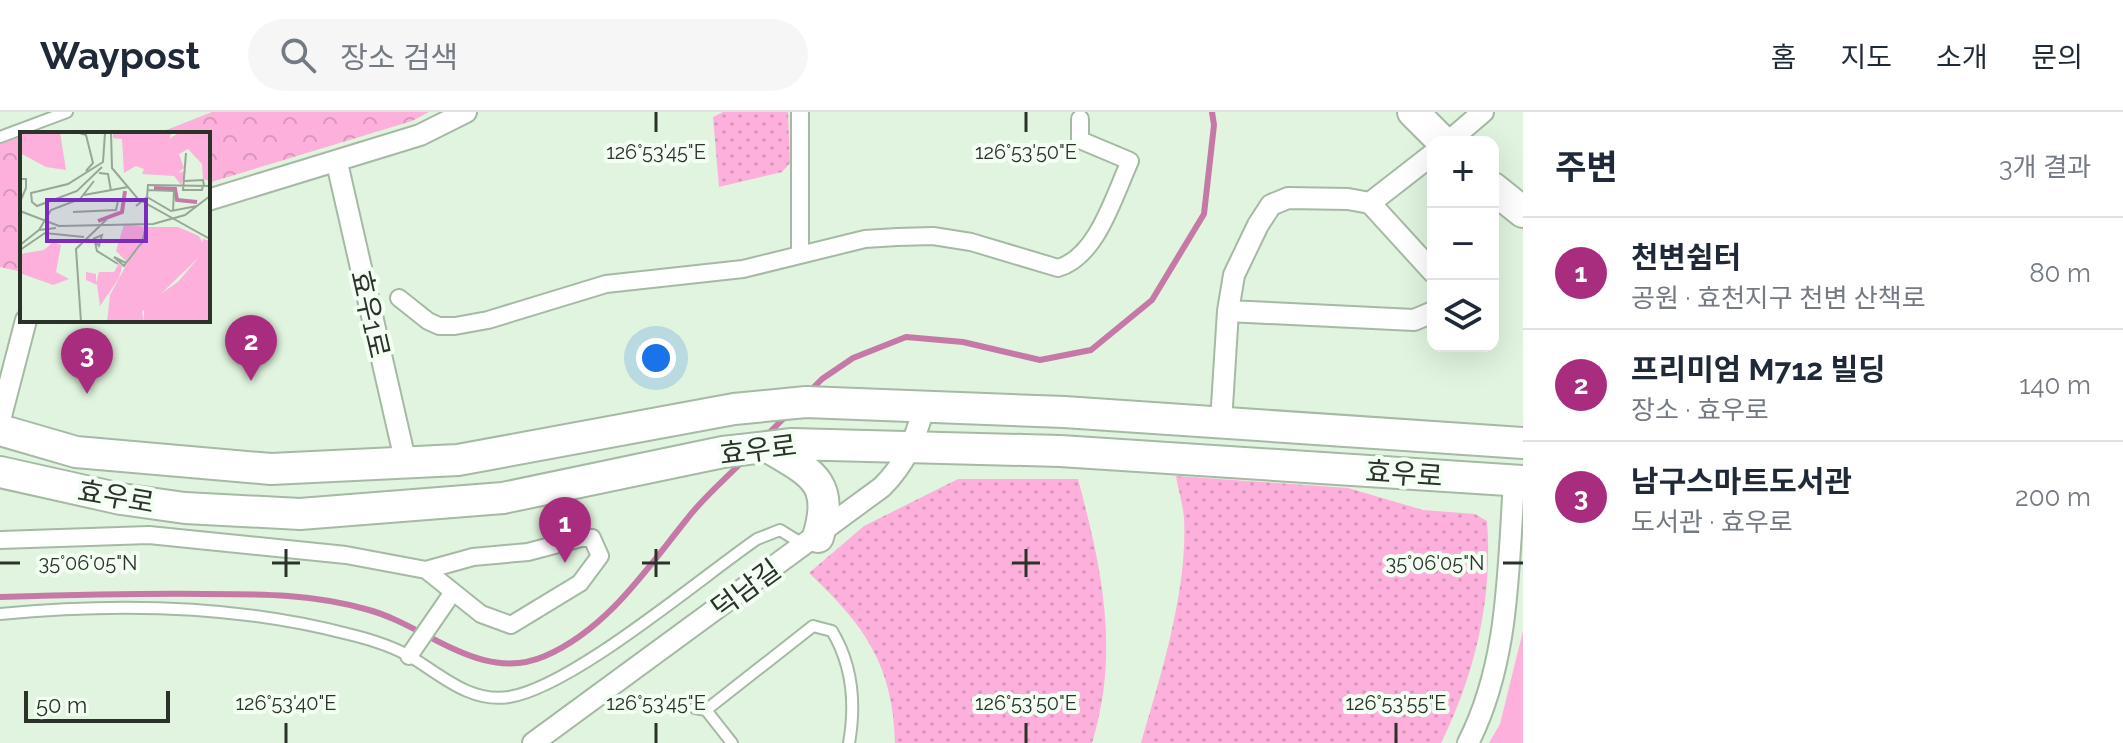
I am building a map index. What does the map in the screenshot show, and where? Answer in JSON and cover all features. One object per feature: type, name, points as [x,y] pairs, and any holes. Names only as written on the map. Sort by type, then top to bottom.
[{"type":"main road","points":[[1413,112],[1439,136]]},
{"type":"main road","points":[[1499,193],[1523,212]]},
{"type":"main road","name":"효우로","points":[[0,430],[76,452],[201,465],[316,468],[406,464],[510,452],[689,417],[806,402],[861,402],[1523,443]]},
{"type":"main road","name":"효우로","points":[[0,472],[134,501],[185,508],[300,514],[370,511],[503,498],[768,447],[839,443],[1211,459],[1518,482]]},
{"type":"main road","points":[[768,447],[807,470],[822,488],[826,513],[812,542]]},
{"type":"street","points":[[210,199],[337,163],[420,135],[466,112]]},
{"type":"street","points":[[800,112],[800,253]]},
{"type":"street","points":[[1453,136],[1483,112]]},
{"type":"street","points":[[399,298],[428,321],[439,326],[455,326],[488,320],[606,284],[638,278],[698,276],[865,239],[933,236],[1012,252],[1044,267],[1071,264],[1095,233],[1130,161],[1080,140],[1080,119]]},
{"type":"street","points":[[1370,203],[1427,159]]},
{"type":"street","name":"효우1로","points":[[337,163],[406,464]]},
{"type":"street","points":[[1221,422],[1228,311],[1234,275],[1271,205],[1288,198],[1348,199],[1370,203],[1427,265]]},
{"type":"street","points":[[1228,311],[1414,320],[1427,315]]},
{"type":"street","points":[[0,420],[25,322]]},
{"type":"street","name":"덕남길","points":[[533,743],[812,542],[882,487],[899,470],[913,447],[924,407]]},
{"type":"street","points":[[1468,743],[1494,670],[1503,630],[1518,482]]},
{"type":"street","points":[[0,540],[149,535],[346,555],[426,570],[473,557],[556,547],[581,538],[592,538],[600,556],[580,583],[511,625],[481,614],[426,570]]},
{"type":"street","points":[[413,651],[453,592]]},
{"type":"lane","points":[[0,137],[45,116],[67,112]]},
{"type":"lane","points":[[0,614],[40,610],[182,610],[262,617],[413,651],[444,679],[483,697],[526,693],[603,649],[757,539],[780,530],[812,542]]},
{"type":"lane","points":[[732,743],[701,709],[813,626],[832,631],[844,651],[852,685],[853,719],[849,743]]},
{"type":"green space","points":[[212,112],[429,112],[412,121],[210,182],[210,132],[161,132]]},
{"type":"green space","points":[[723,112],[788,112],[790,163],[782,172],[719,187],[713,117]]},
{"type":"green space","points":[[20,137],[20,272],[0,267],[0,144]]},
{"type":"green space","points":[[1176,476],[1348,488],[1423,510],[1475,514],[1487,521],[1487,579],[1479,635],[1463,690],[1441,743],[1141,743],[1172,632],[1182,574],[1184,518]]},
{"type":"green space","points":[[958,479],[1078,479],[1100,578],[1106,643],[1105,676],[1092,743],[895,743],[888,690],[872,648],[845,610],[809,573],[864,526]]},
{"type":"green space","points":[[1523,631],[1523,743],[1489,743],[1500,724]]},
{"type":"waterway","points":[[808,393],[822,379],[853,358],[906,337],[963,342],[1040,360],[1091,350],[1152,300],[1204,214],[1214,125],[1212,112]]},
{"type":"waterway","points":[[766,436],[786,416]]},
{"type":"waterway","points":[[0,597],[180,594],[308,598],[369,610],[476,658],[499,663],[521,663],[545,656],[567,644],[606,614],[640,578],[700,504],[742,462]]},
{"type":"place","name":"프리미엄 M712 빌딩","points":[[251,381]]},
{"type":"place","name":"남구스마트도서관","points":[[87,394]]},
{"type":"place","name":"천변쉼터","points":[[565,563]]}]
